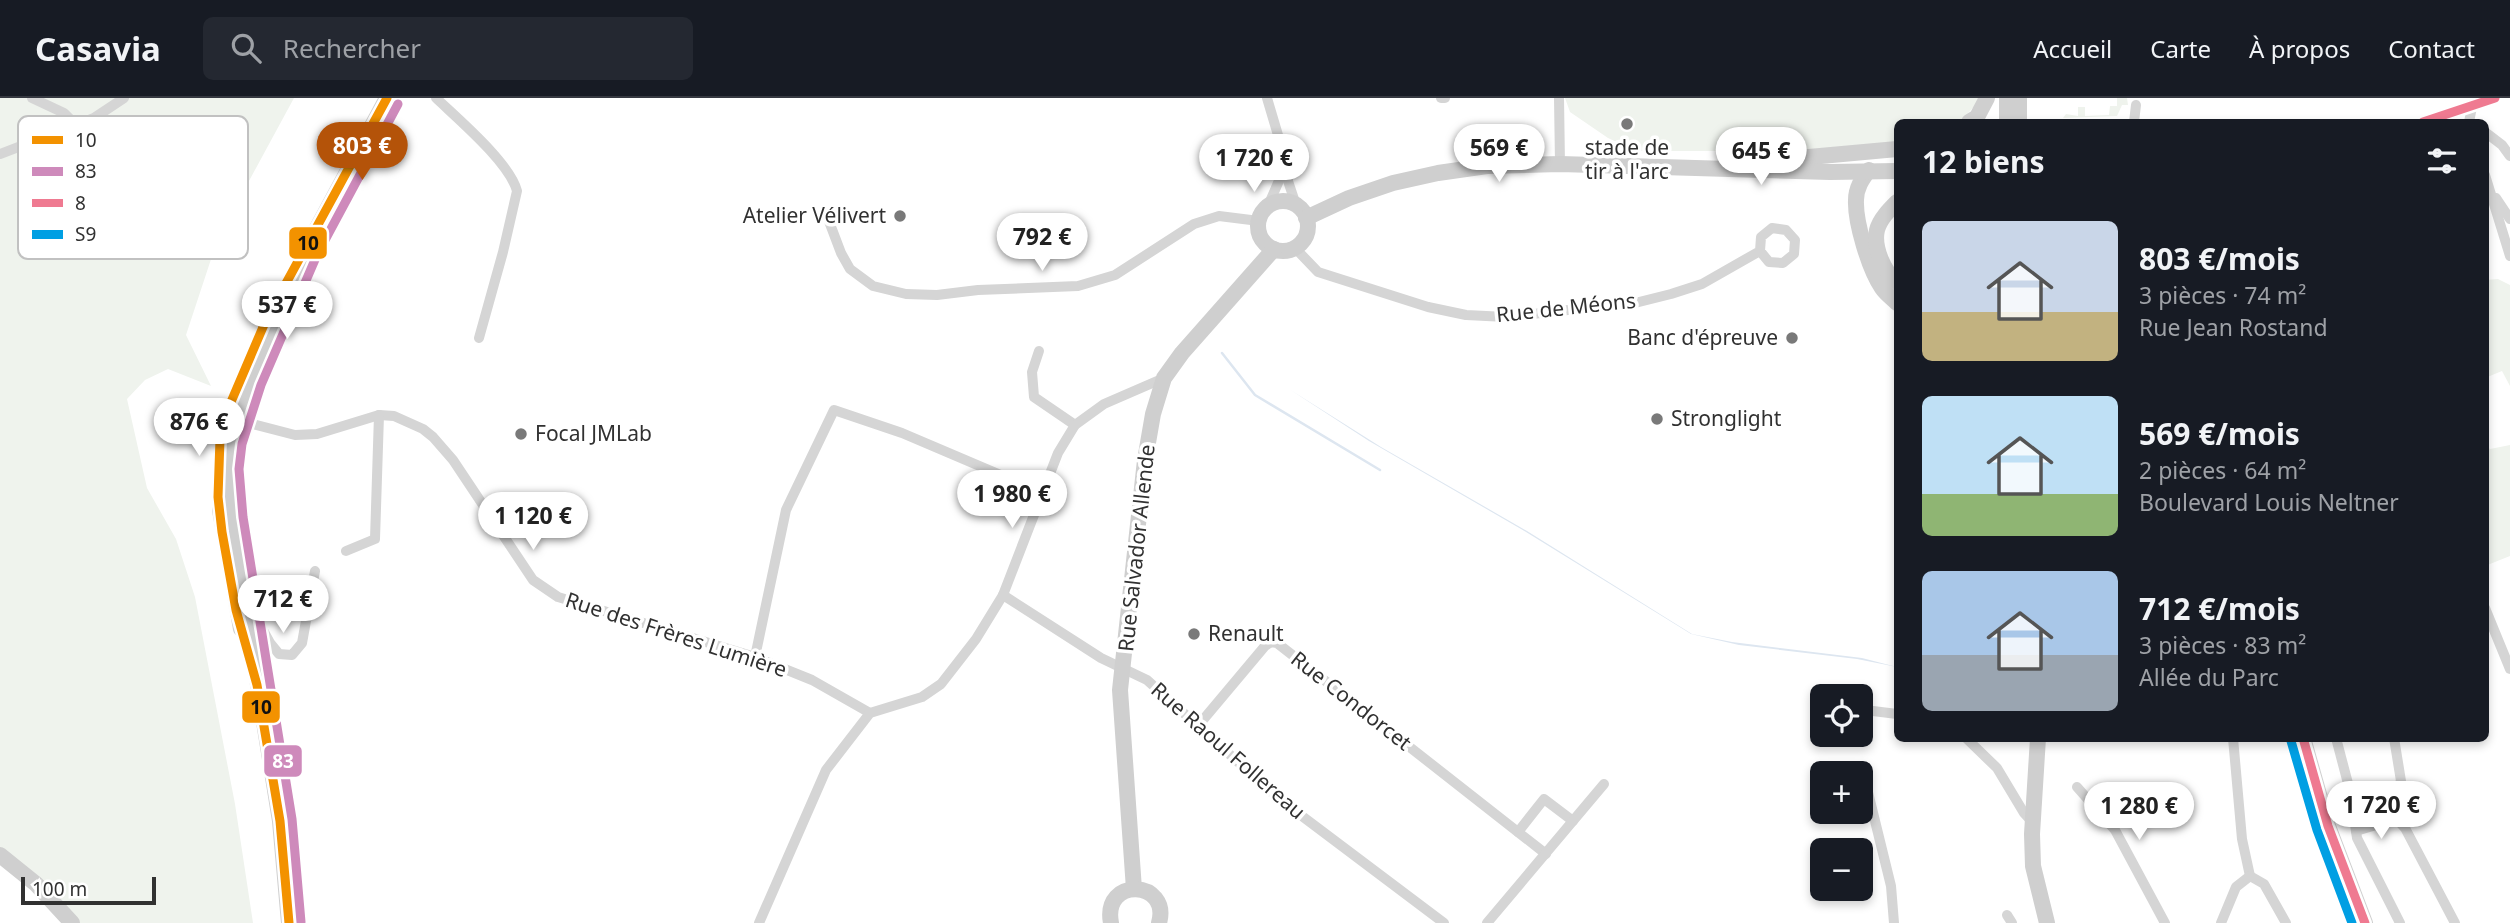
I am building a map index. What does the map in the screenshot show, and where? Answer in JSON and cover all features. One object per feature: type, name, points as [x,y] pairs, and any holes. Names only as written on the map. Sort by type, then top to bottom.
[{"type":"street","points":[[32,98],[67,116]]},
{"type":"street","points":[[96,116],[124,98]]},
{"type":"street","points":[[315,571],[302,643],[292,655],[279,654],[245,609],[222,532],[218,497],[218,457],[231,418],[306,250],[387,98]]},
{"type":"street","points":[[436,98],[504,167],[515,182],[517,191],[479,338]]},
{"type":"street","points":[[1267,98],[1283,152],[1284,169],[1307,232],[1295,248],[1281,251],[1273,249],[1262,240],[1259,221],[1284,169]]},
{"type":"street","points":[[1559,98],[1560,164]]},
{"type":"street","points":[[1974,119],[1987,98]]},
{"type":"street","points":[[2007,98],[2007,119]]},
{"type":"street","points":[[2019,98],[2019,119]]},
{"type":"street","points":[[2432,119],[2495,98]]},
{"type":"street","points":[[2471,119],[2480,102]]},
{"type":"street","points":[[2134,119],[2136,105]]},
{"type":"street","points":[[2489,135],[2502,145],[2510,156]]},
{"type":"street","points":[[0,154],[18,147]]},
{"type":"street","points":[[1693,166],[1894,149]]},
{"type":"street","points":[[1268,206],[1280,202],[1301,212],[1393,183],[1487,166],[1560,164],[1830,172],[1894,171]]},
{"type":"street","points":[[1869,170],[1859,184],[1856,200],[1861,230],[1875,275],[1883,289],[1894,300]]},
{"type":"street","points":[[1830,172],[1845,184],[1856,200]]},
{"type":"street","points":[[2489,187],[2510,256]]},
{"type":"street","points":[[2490,190],[2510,219]]},
{"type":"street","points":[[1894,205],[1883,217],[1877,231],[1877,246],[1883,264],[1894,278]]},
{"type":"street","points":[[827,216],[850,269],[873,286],[906,294],[937,295],[978,290],[1078,286],[1115,275],[1194,224],[1219,216],[1259,221]]},
{"type":"street","name":"Rue de Méons","points":[[1295,248],[1318,272],[1428,307],[1466,315],[1506,317],[1639,302],[1671,294],[1702,284],[1760,251]]},
{"type":"street","name":"Rue Salvador Allende","points":[[1134,889],[1121,690],[1145,460],[1153,414],[1164,378],[1182,353],[1273,249]]},
{"type":"street","points":[[1039,351],[1032,372],[1034,397],[1075,425]]},
{"type":"street","points":[[759,923],[826,770],[870,713],[922,697],[941,684],[976,639],[1003,594],[1058,453],[1075,425],[1104,404],[1164,378]]},
{"type":"street","points":[[755,657],[786,510],[834,410],[902,433],[1043,494]]},
{"type":"street","points":[[231,418],[295,435],[317,434],[379,415],[375,539],[346,551]]},
{"type":"street","name":"Rue des Frères Lumière","points":[[379,415],[394,416],[433,437],[453,460],[533,580],[558,597],[755,657],[812,680],[870,713]]},
{"type":"street","points":[[231,418],[227,470],[231,517],[280,821],[289,923]]},
{"type":"street","name":"Rue Raoul Follereau","points":[[1003,594],[1101,658],[1147,680],[1278,799],[1444,923]]},
{"type":"street","points":[[2489,618],[2510,669]]},
{"type":"street","name":"Rue Condorcet","points":[[1197,727],[1265,646],[1271,642],[1278,643],[1546,854]]},
{"type":"street","points":[[1873,711],[1894,714]]},
{"type":"street","points":[[1970,742],[1997,768],[2033,823]]},
{"type":"street","points":[[2038,742],[2033,866],[2047,923]]},
{"type":"street","points":[[2233,742],[2242,839],[2250,876],[2264,884],[2286,923]]},
{"type":"street","points":[[2304,742],[2328,826],[2365,923]]},
{"type":"street","points":[[2337,742],[2350,791],[2357,838],[2400,923]]},
{"type":"street","points":[[2387,809],[2401,781],[2396,742]]},
{"type":"street","points":[[1487,923],[1604,784]]},
{"type":"street","points":[[2077,787],[2115,830],[2165,923]]},
{"type":"street","points":[[2350,791],[2360,789],[2387,809],[2405,828],[2455,923]]},
{"type":"street","points":[[1518,832],[1544,799],[1573,821]]},
{"type":"street","points":[[1873,813],[1891,886],[1894,923]]},
{"type":"street","points":[[2356,831],[2396,819]]},
{"type":"street","points":[[0,855],[36,884],[72,923]]},
{"type":"street","points":[[2221,923],[2236,887],[2250,876]]},
{"type":"street","points":[[1110,923],[1114,900],[1119,894],[1134,889],[1142,890],[1156,900],[1160,908],[1159,923]]},
{"type":"shaded area","points":[[0,98],[294,98],[248,183],[248,116],[18,116],[18,259],[211,259],[186,335],[211,386],[168,369],[145,380],[127,399],[147,488],[176,539],[195,597],[235,804],[253,923],[76,923],[0,851]]},
{"type":"shaded area","points":[[1565,98],[1982,98],[1963,119],[1894,119],[1894,142],[1830,151],[1636,151],[1608,138],[1570,112]]},
{"type":"shaded area","points":[[2117,98],[2127,98],[2128,105],[2122,105],[2117,116],[2063,118],[2066,114],[2078,116],[2078,107],[2085,107],[2085,116],[2109,115],[2110,106],[2117,106]]},
{"type":"shaded area","points":[[2498,279],[2510,285],[2510,386],[2502,371],[2489,376],[2489,280]]},
{"type":"shaded area","points":[[1289,389],[1381,447],[1527,531],[1692,634],[1732,642],[1862,658],[1894,666],[1857,659],[1739,645],[1691,634],[1521,529],[1369,441]]},
{"type":"shaded area","points":[[2510,445],[2510,556],[2489,564],[2489,448]]},
{"type":"waterway","points":[[1222,353],[1255,395],[1380,470]]},
{"type":"transit line","name":"10","points":[[289,923],[280,821],[257,685],[236,610],[222,532],[218,497],[220,439],[231,402],[266,320],[387,98]]},
{"type":"transit line","name":"8","points":[[2432,119],[2495,98]]},
{"type":"transit line","name":"83","points":[[301,922],[292,819],[243,517],[239,469],[242,444],[261,385],[317,255],[398,104]]},
{"type":"transit line","name":"S9","points":[[2291,742],[2317,830],[2352,923]]},
{"type":"transit line","name":"8","points":[[2304,742],[2328,826],[2365,923]]},
{"type":"place","name":"stade de tir à l'arc","points":[[1627,124]]},
{"type":"place","name":"Atelier Vélivert","points":[[900,216]]},
{"type":"place","name":"Banc d'épreuve","points":[[1792,338]]},
{"type":"place","name":"Stronglight","points":[[1657,419]]},
{"type":"place","name":"Focal JMLab","points":[[521,434]]},
{"type":"place","name":"Renault","points":[[1194,634]]}]
